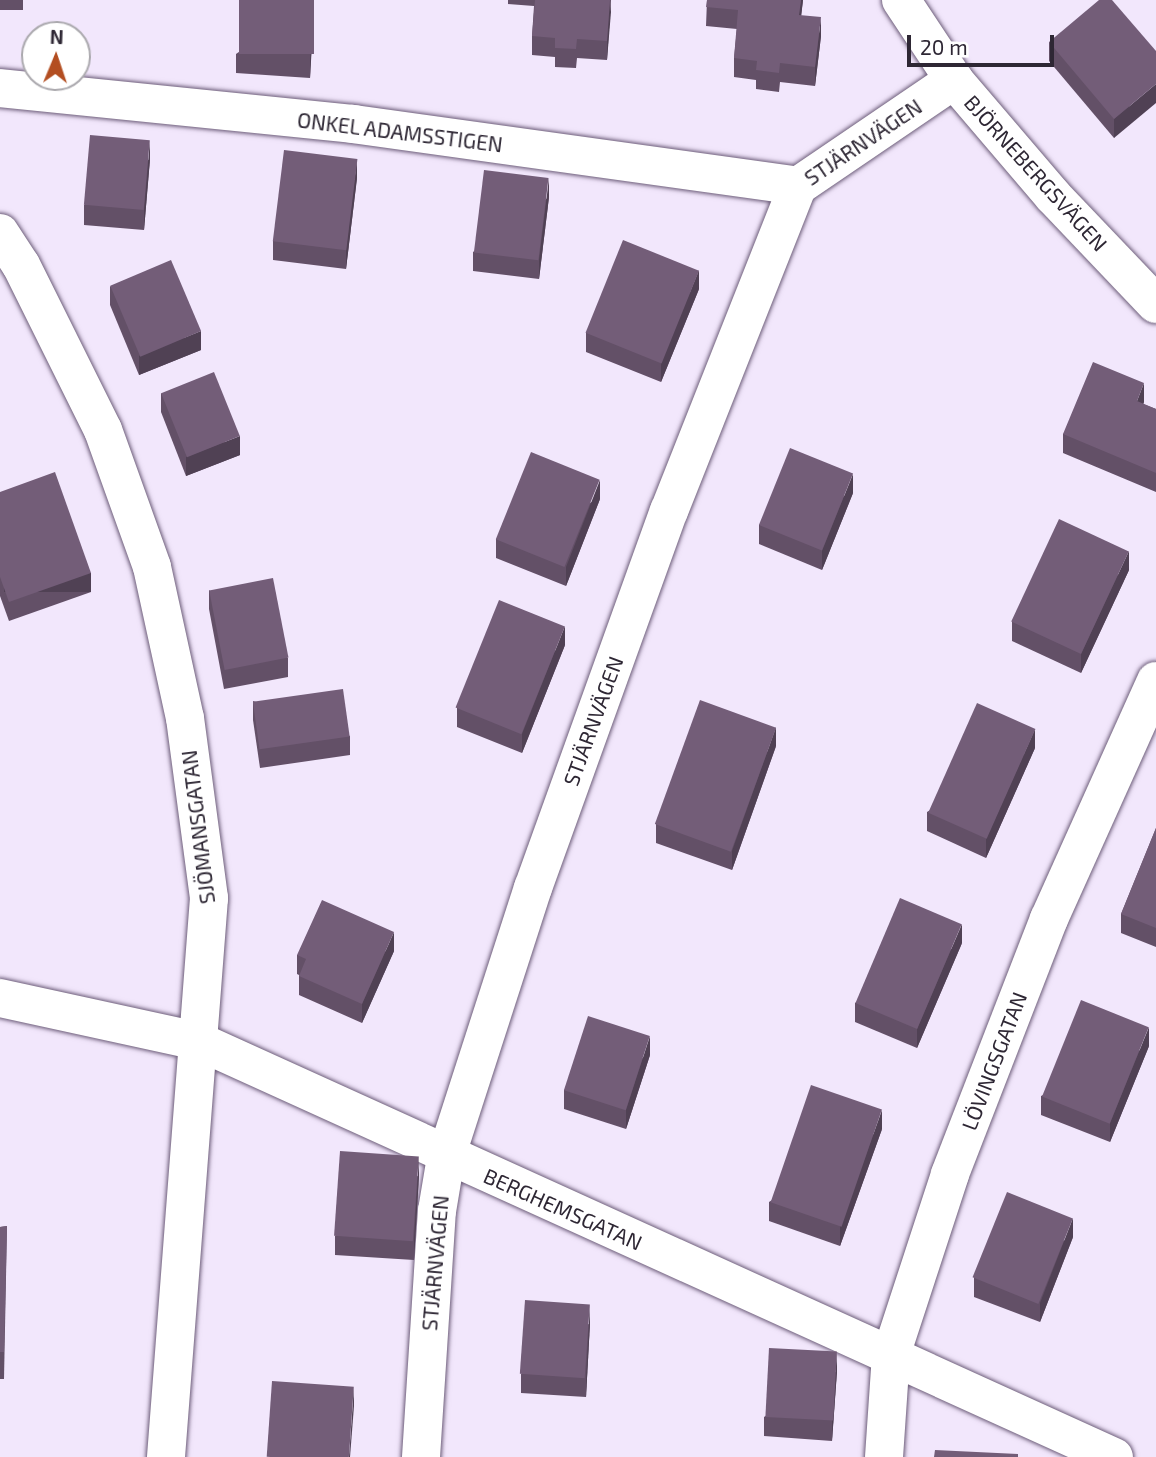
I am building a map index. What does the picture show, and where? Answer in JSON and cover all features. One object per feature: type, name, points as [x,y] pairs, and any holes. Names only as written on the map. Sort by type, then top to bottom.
[{"type":"street","name":"BJÖRNEBERGSVÄGEN","points":[[901,0],[954,80],[1052,196],[1156,304]]},
{"type":"street","name":"STJÄRNVÄGEN","points":[[421,1457],[437,1211],[446,1157],[533,888],[669,511],[799,186],[954,80]]},
{"type":"street","name":"ONKEL ADAMSSTIGEN","points":[[0,88],[353,124],[799,186]]},
{"type":"street","name":"SJÖMANSGATAN","points":[[0,233],[21,265],[103,430],[152,567],[185,718],[209,898],[166,1457]]},
{"type":"street","name":"LÖVINGSGATAN","points":[[884,1457],[891,1355],[950,1174],[1049,919],[1156,681]]},
{"type":"street","name":"BERGHEMSGATAN","points":[[0,998],[198,1041],[446,1157],[1114,1457]]},
{"type":"building","points":[[239,0],[314,0],[314,54],[239,54]]},
{"type":"building","points":[[535,0],[610,0],[607,41],[577,39],[576,49],[555,48],[555,38],[532,36]]},
{"type":"building","points":[[707,0],[801,0],[799,15],[821,17],[815,67],[780,63],[779,73],[756,70],[757,61],[734,58],[738,10],[706,7]]},
{"type":"building","points":[[1099,0],[1112,0],[1156,51],[1156,84],[1114,119],[1049,42]]},
{"type":"building","points":[[90,135],[150,140],[144,210],[84,205]]},
{"type":"building","points":[[284,150],[357,159],[346,250],[273,241]]},
{"type":"building","points":[[484,170],[549,178],[538,260],[474,252]]},
{"type":"building","points":[[623,240],[699,271],[662,363],[586,333]]},
{"type":"building","points":[[171,260],[201,331],[140,357],[110,286]]},
{"type":"building","points":[[1093,362],[1144,383],[1137,401],[1156,409],[1156,473],[1063,434]]},
{"type":"building","points":[[214,372],[240,436],[187,457],[161,393]]},
{"type":"building","points":[[790,448],[853,473],[822,550],[759,525]]},
{"type":"building","points":[[531,452],[600,480],[564,567],[496,539]]},
{"type":"building","points":[[55,472],[91,573],[9,602],[0,577],[0,492]]},
{"type":"building","points":[[1059,519],[1129,552],[1081,654],[1011,621]]},
{"type":"building","points":[[273,578],[288,658],[225,670],[209,590]]},
{"type":"building","points":[[499,600],[565,627],[521,734],[456,708]]},
{"type":"building","points":[[343,689],[350,737],[260,749],[253,702]]},
{"type":"building","points":[[700,700],[776,728],[731,852],[655,824]]},
{"type":"building","points":[[977,703],[1035,729],[987,839],[928,813]]},
{"type":"building","points":[[1156,828],[1156,928],[1121,914]]},
{"type":"building","points":[[900,898],[962,924],[917,1029],[855,1003]]},
{"type":"building","points":[[322,900],[394,932],[362,1004],[299,976],[306,959],[297,955]]},
{"type":"building","points":[[1081,1000],[1149,1027],[1110,1124],[1042,1096]]},
{"type":"building","points":[[588,1016],[650,1036],[626,1110],[564,1090]]},
{"type":"building","points":[[811,1085],[882,1109],[842,1227],[771,1202]]},
{"type":"building","points":[[340,1151],[419,1157],[413,1241],[334,1236]]},
{"type":"building","points":[[1007,1192],[1073,1219],[1038,1304],[973,1277]]},
{"type":"building","points":[[7,1226],[4,1352],[0,1352],[0,1227]]},
{"type":"building","points":[[525,1300],[590,1305],[585,1378],[520,1374]]},
{"type":"building","points":[[769,1348],[837,1352],[833,1420],[765,1417]]},
{"type":"building","points":[[272,1381],[354,1387],[349,1457],[267,1457]]},
{"type":"building","points":[[935,1450],[1018,1454],[1018,1457],[934,1457]]}]
